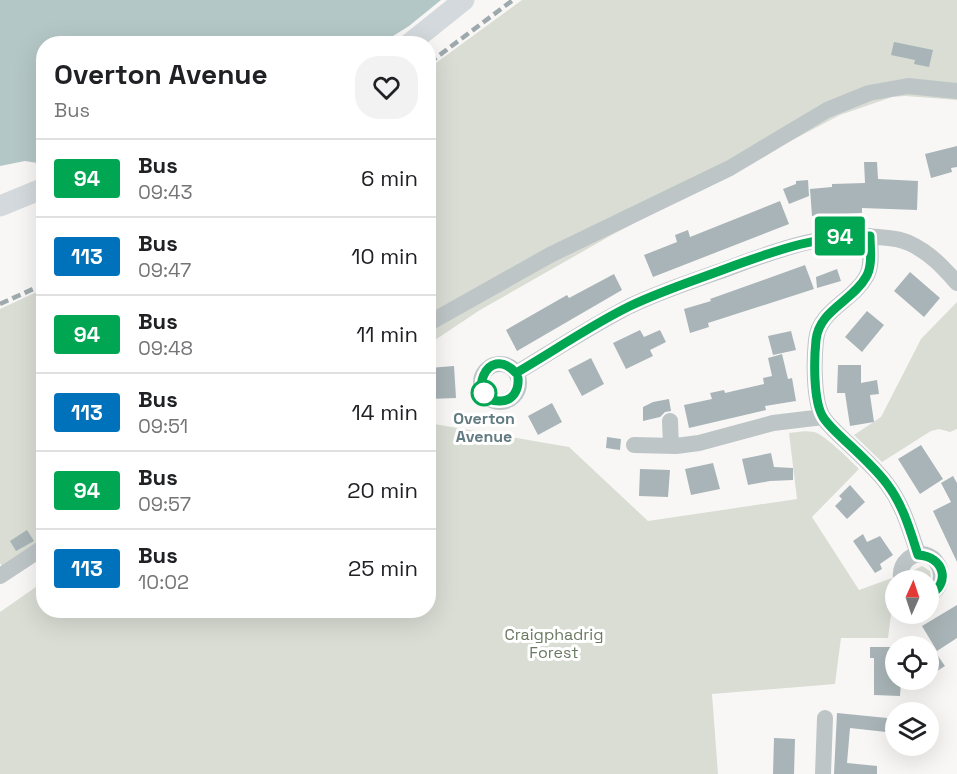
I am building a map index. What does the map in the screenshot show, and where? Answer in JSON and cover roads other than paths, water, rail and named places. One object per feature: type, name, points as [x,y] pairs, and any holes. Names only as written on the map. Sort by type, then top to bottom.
[{"type":"main road","points":[[419,36],[464,0]]},
{"type":"main road","points":[[0,206],[36,191]]},
{"type":"street","points":[[436,319],[550,255],[730,168],[826,110],[869,93],[908,86],[957,91]]},
{"type":"street","points":[[516,373],[628,307],[655,295],[789,246],[825,238],[870,236],[907,242],[925,252],[941,265],[957,283]]},
{"type":"street","points":[[870,236],[868,275],[862,284],[823,320],[818,329],[815,369],[818,401],[823,417],[890,489],[907,520],[918,555]]},
{"type":"street","points":[[634,445],[671,446],[699,443],[774,423],[823,417]]},
{"type":"street","points":[[670,421],[671,446]]},
{"type":"street","points":[[0,576],[36,552]]},
{"type":"street","points":[[902,570],[902,566],[912,556],[933,558],[942,569],[939,587]]},
{"type":"street","points":[[823,774],[825,718]]},
{"type":"railway","points":[[436,58],[513,0]]},
{"type":"railway","points":[[0,304],[36,288]]},
{"type":"place","name":"Overton Avenue","points":[[484,393]]},
{"type":"park label","name":"Craigphadrig Forest","points":[[554,643]]}]
